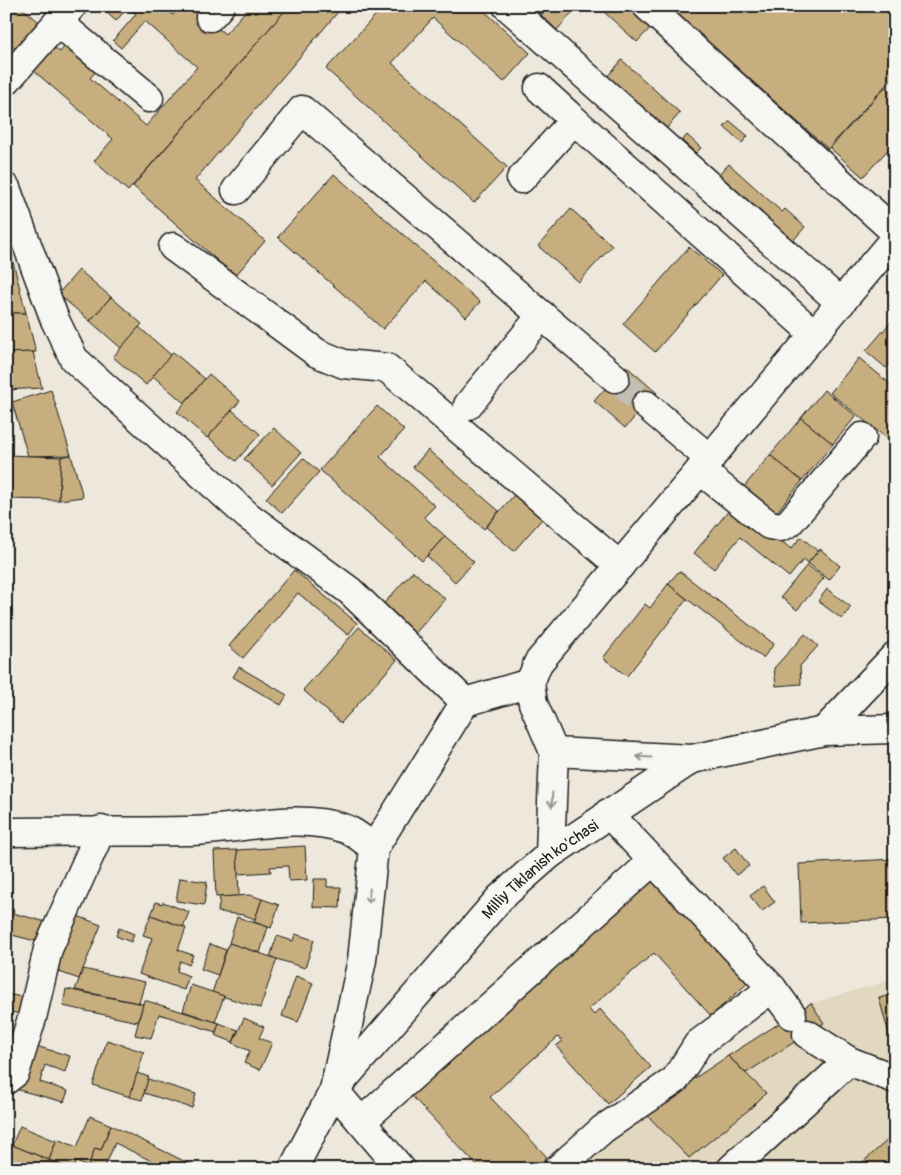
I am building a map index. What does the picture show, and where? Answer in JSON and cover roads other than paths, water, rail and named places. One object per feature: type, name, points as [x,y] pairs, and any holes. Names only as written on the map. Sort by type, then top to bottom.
[{"type":"street","points":[[507,6],[841,303]]},
{"type":"street","points":[[647,6],[895,232]]},
{"type":"street","points":[[6,81],[65,14],[149,98]]},
{"type":"street","points":[[539,88],[814,334]]},
{"type":"street","points":[[236,190],[302,110],[615,378]]},
{"type":"street","points":[[521,179],[574,120]]},
{"type":"street","points":[[6,188],[55,320],[74,359],[248,516],[345,597],[465,702]]},
{"type":"street","points":[[550,854],[554,752],[533,703],[530,683],[538,663],[895,238]]},
{"type":"street","points":[[173,247],[317,354],[344,364],[387,368],[620,566]]},
{"type":"street","points":[[468,405],[542,315]]},
{"type":"street","points":[[646,405],[769,525],[780,527],[789,523],[862,437]]},
{"type":"street","points":[[824,732],[895,656]]},
{"type":"street","points":[[401,1169],[334,1090],[362,960],[374,848],[465,702],[530,683]]},
{"type":"street","name":"Milliy Tiklanish ko'chasi","points":[[293,1169],[334,1090],[500,898],[550,854],[608,813],[692,759],[824,732],[895,729]]},
{"type":"street","points":[[554,752],[692,759]]},
{"type":"street","points":[[608,813],[772,988],[799,1025],[849,1061],[895,1079]]},
{"type":"street","points":[[6,832],[100,830],[188,832],[271,823],[321,824],[348,830],[374,848]]},
{"type":"street","points":[[6,1080],[15,1073],[32,1018],[48,949],[100,830]]},
{"type":"street","points":[[361,1122],[653,861]]},
{"type":"street","points":[[558,1169],[603,1129],[675,1080],[698,1044],[772,988]]},
{"type":"street","points":[[731,1169],[849,1061]]},
{"type":"tunnel","points":[[615,378],[646,405]]}]
